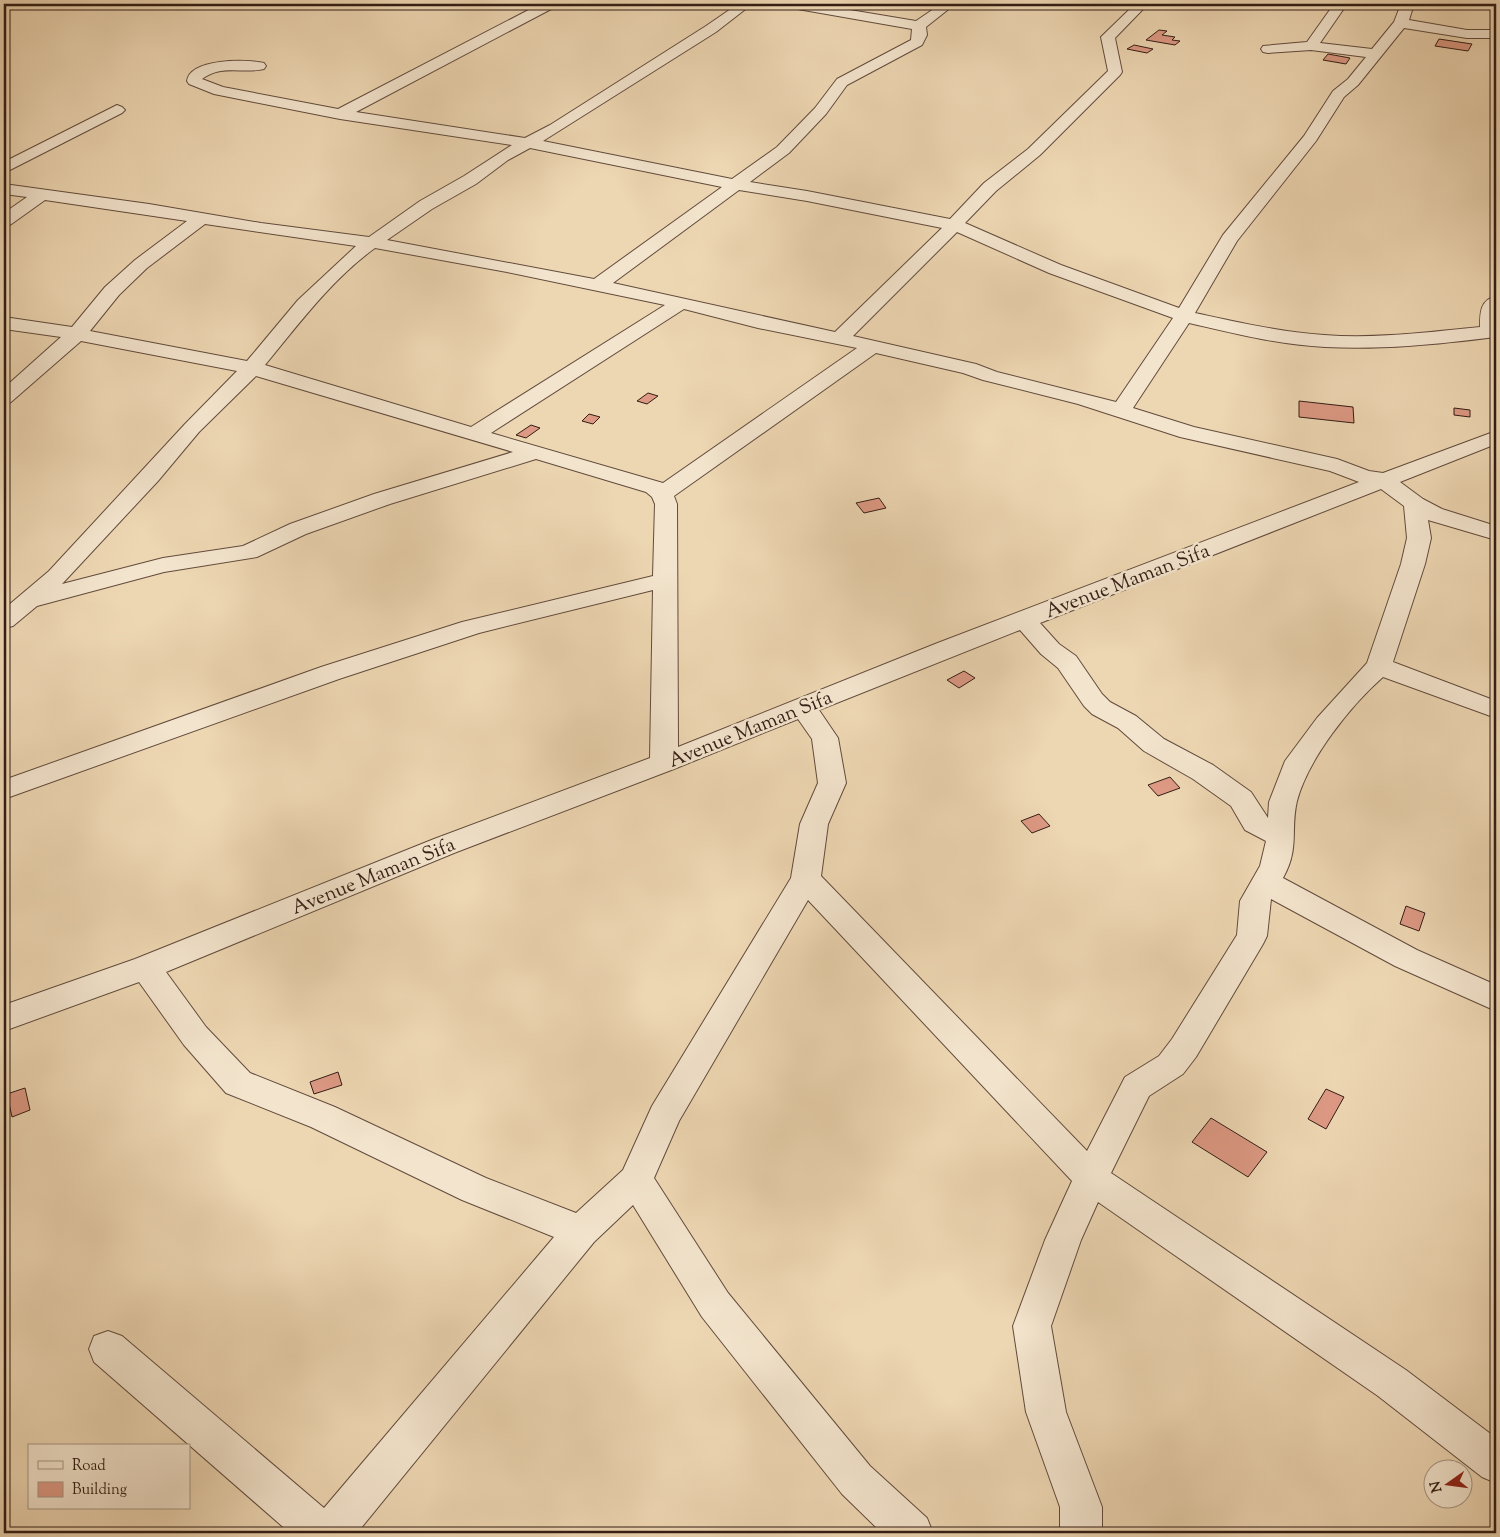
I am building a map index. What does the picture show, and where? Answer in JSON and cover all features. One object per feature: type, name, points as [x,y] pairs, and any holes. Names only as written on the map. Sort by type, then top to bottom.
[{"type":"street","points":[[340,114],[550,4]]},
{"type":"street","points":[[4,622],[57,576],[192,428],[252,368],[305,304],[370,242],[426,205],[470,180],[502,157],[528,143],[671,54],[746,4]]},
{"type":"street","points":[[792,4],[919,26],[949,4]]},
{"type":"street","points":[[839,339],[955,225],[990,187],[1034,152],[1115,72],[1108,37],[1142,4]]},
{"type":"street","points":[[1311,46],[1340,4]]},
{"type":"street","points":[[1121,410],[1184,316],[1229,239],[1310,138],[1338,94],[1353,82],[1401,23],[1407,4]]},
{"type":"street","points":[[1401,23],[1467,34],[1496,34]]},
{"type":"street","points":[[598,285],[783,150],[821,111],[842,82],[917,42],[920,36],[919,26]]},
{"type":"street","points":[[1268,49],[1311,46],[1376,54]]},
{"type":"street","points":[[259,66],[238,64],[220,66],[198,74],[194,81],[219,91],[340,114],[528,143],[737,185],[807,196],[955,225],[1056,269],[1184,316],[1250,331],[1324,341],[1407,340],[1493,331],[1490,309],[1496,302]]},
{"type":"street","points":[[4,168],[117,110]]},
{"type":"street","points":[[4,189],[149,208],[202,218],[370,242],[598,285],[969,368],[990,376],[1085,399],[1188,432],[1338,466],[1364,477],[1383,480],[1416,504],[1434,514],[1496,533]]},
{"type":"street","points":[[4,221],[42,194]]},
{"type":"street","points":[[4,398],[77,334],[112,291],[141,264],[202,218]]},
{"type":"street","points":[[474,434],[681,303]]},
{"type":"street","points":[[4,323],[77,334],[252,368],[654,487],[662,494],[666,504],[664,763]]},
{"type":"street","points":[[662,494],[873,346]]},
{"type":"street","name":"Avenue Maman Sifa","points":[[4,1018],[146,967],[444,846],[664,763],[944,650],[1496,437]]},
{"type":"street","points":[[30,600],[162,565],[249,552],[298,529],[382,499],[537,452]]},
{"type":"street","points":[[1081,1533],[1081,1507],[1046,1412],[1032,1326],[1063,1240],[1091,1178],[1137,1087],[1171,1065],[1184,1048],[1252,936],[1255,901],[1275,866],[1279,853],[1283,802],[1295,768],[1326,724],[1368,676],[1380,666],[1413,564],[1418,538],[1416,504]]},
{"type":"street","points":[[4,790],[330,673],[471,627],[665,580]]},
{"type":"street","points":[[1024,620],[1050,650],[1067,662],[1093,700],[1101,708],[1133,726],[1154,745],[1180,758],[1241,799],[1255,823],[1269,832],[1279,835]]},
{"type":"street","points":[[1380,666],[1496,710]]},
{"type":"street","points":[[330,1533],[581,1231],[636,1180],[664,1116],[806,879],[814,824],[832,783],[825,738],[803,706]]},
{"type":"street","points":[[806,879],[1091,1178],[1392,1383],[1496,1463]]},
{"type":"street","points":[[1265,882],[1406,958],[1496,999]]},
{"type":"street","points":[[146,967],[195,1036],[238,1083],[323,1117],[474,1189],[581,1231]]},
{"type":"street","points":[[636,1180],[715,1305],[856,1480],[912,1533]]},
{"type":"street","points":[[108,1349],[321,1533]]},
{"type":"building","points":[[1159,30],[1167,31],[1162,35],[1175,37],[1172,40],[1180,41],[1175,45],[1146,40]]},
{"type":"building","points":[[1439,39],[1472,44],[1468,51],[1435,46]]},
{"type":"building","points":[[1134,45],[1153,49],[1147,53],[1127,49]]},
{"type":"building","points":[[1328,54],[1350,58],[1346,64],[1323,60]]},
{"type":"building","points":[[648,393],[658,396],[647,404],[637,401]]},
{"type":"building","points":[[1299,401],[1353,407],[1354,423],[1299,417]]},
{"type":"building","points":[[1454,408],[1470,410],[1470,417],[1454,415]]},
{"type":"building","points":[[589,414],[600,417],[593,424],[582,421]]},
{"type":"building","points":[[531,425],[540,428],[526,438],[516,435]]},
{"type":"building","points":[[879,498],[886,508],[864,513],[856,503]]},
{"type":"building","points":[[964,671],[975,678],[959,688],[947,680]]},
{"type":"building","points":[[1170,777],[1180,788],[1158,796],[1148,785]]},
{"type":"building","points":[[1039,814],[1050,826],[1032,833],[1021,821]]},
{"type":"building","points":[[1406,906],[1425,913],[1419,931],[1400,924]]},
{"type":"building","points":[[338,1072],[342,1085],[314,1094],[310,1082]]},
{"type":"building","points":[[25,1088],[30,1110],[12,1117],[7,1094]]},
{"type":"building","points":[[1326,1089],[1344,1097],[1326,1129],[1308,1119]]},
{"type":"building","points":[[1211,1118],[1267,1152],[1248,1177],[1192,1142]]}]
